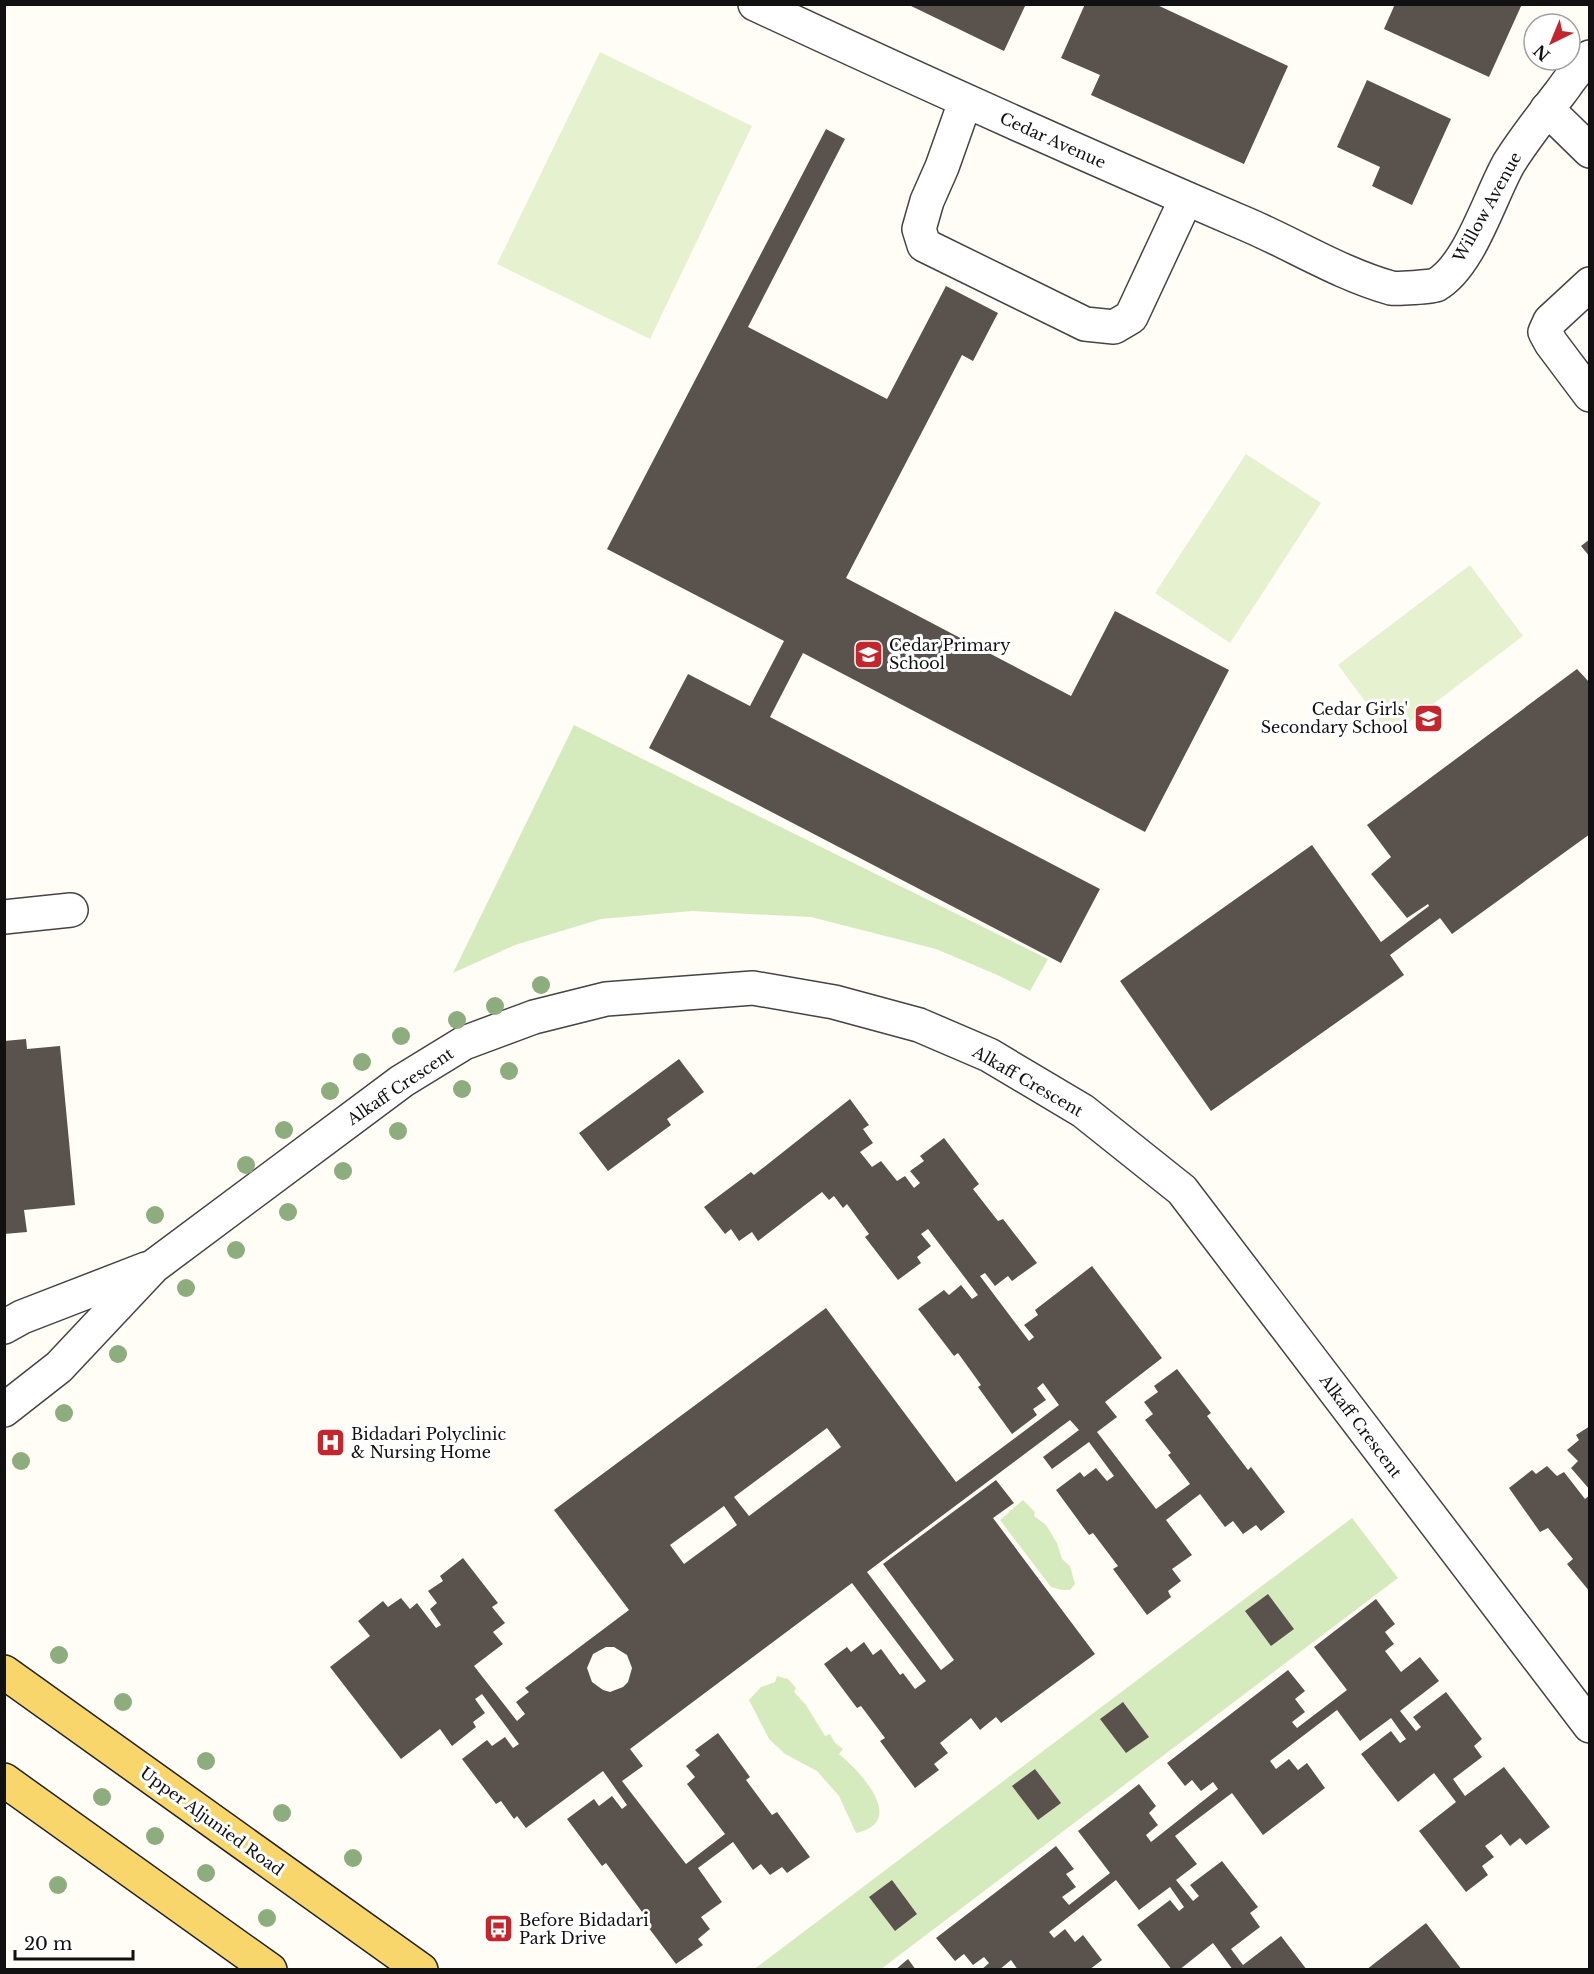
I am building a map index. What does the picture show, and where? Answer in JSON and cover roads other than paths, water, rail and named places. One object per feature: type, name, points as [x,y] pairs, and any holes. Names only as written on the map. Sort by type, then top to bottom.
[{"type":"main road","name":"Upper Aljunied Road","points":[[4,1672],[421,1970]]},
{"type":"main road","points":[[4,1780],[270,1970]]},
{"type":"street","name":"Cedar Avenue","points":[[755,4],[965,102],[1244,222],[1351,275]]},
{"type":"street","name":"Willow Avenue","points":[[1351,275],[1394,289],[1435,286],[1451,271],[1463,255],[1509,163],[1547,109],[1590,57]]},
{"type":"street","points":[[965,102],[924,211],[919,229],[924,245],[1085,324],[1114,327],[1131,317],[1186,199]]},
{"type":"street","points":[[1547,109],[1590,151]]},
{"type":"street","points":[[1590,284],[1550,321],[1545,332],[1590,395]]},
{"type":"street","points":[[4,917],[71,910]]},
{"type":"street","name":"Alkaff Crescent","points":[[4,1410],[59,1367],[153,1266],[402,1081],[464,1043],[534,1017],[606,999],[753,988],[834,1002],[919,1025],[989,1055],[1083,1111],[1182,1191],[1590,1726]]},
{"type":"street","name":"Alkaff Crescent","points":[[4,1327],[22,1317],[153,1266]]},
{"type":"place","name":"Cedar Primary School","points":[[868,654]]},
{"type":"place","name":"Cedar Girls' Secondary School","points":[[1429,718]]},
{"type":"place","name":"Bidadari Polyclinic & Nursing Home","points":[[330,1443]]},
{"type":"place","name":"Before Bidadari Park Drive","points":[[498,1929]]}]
